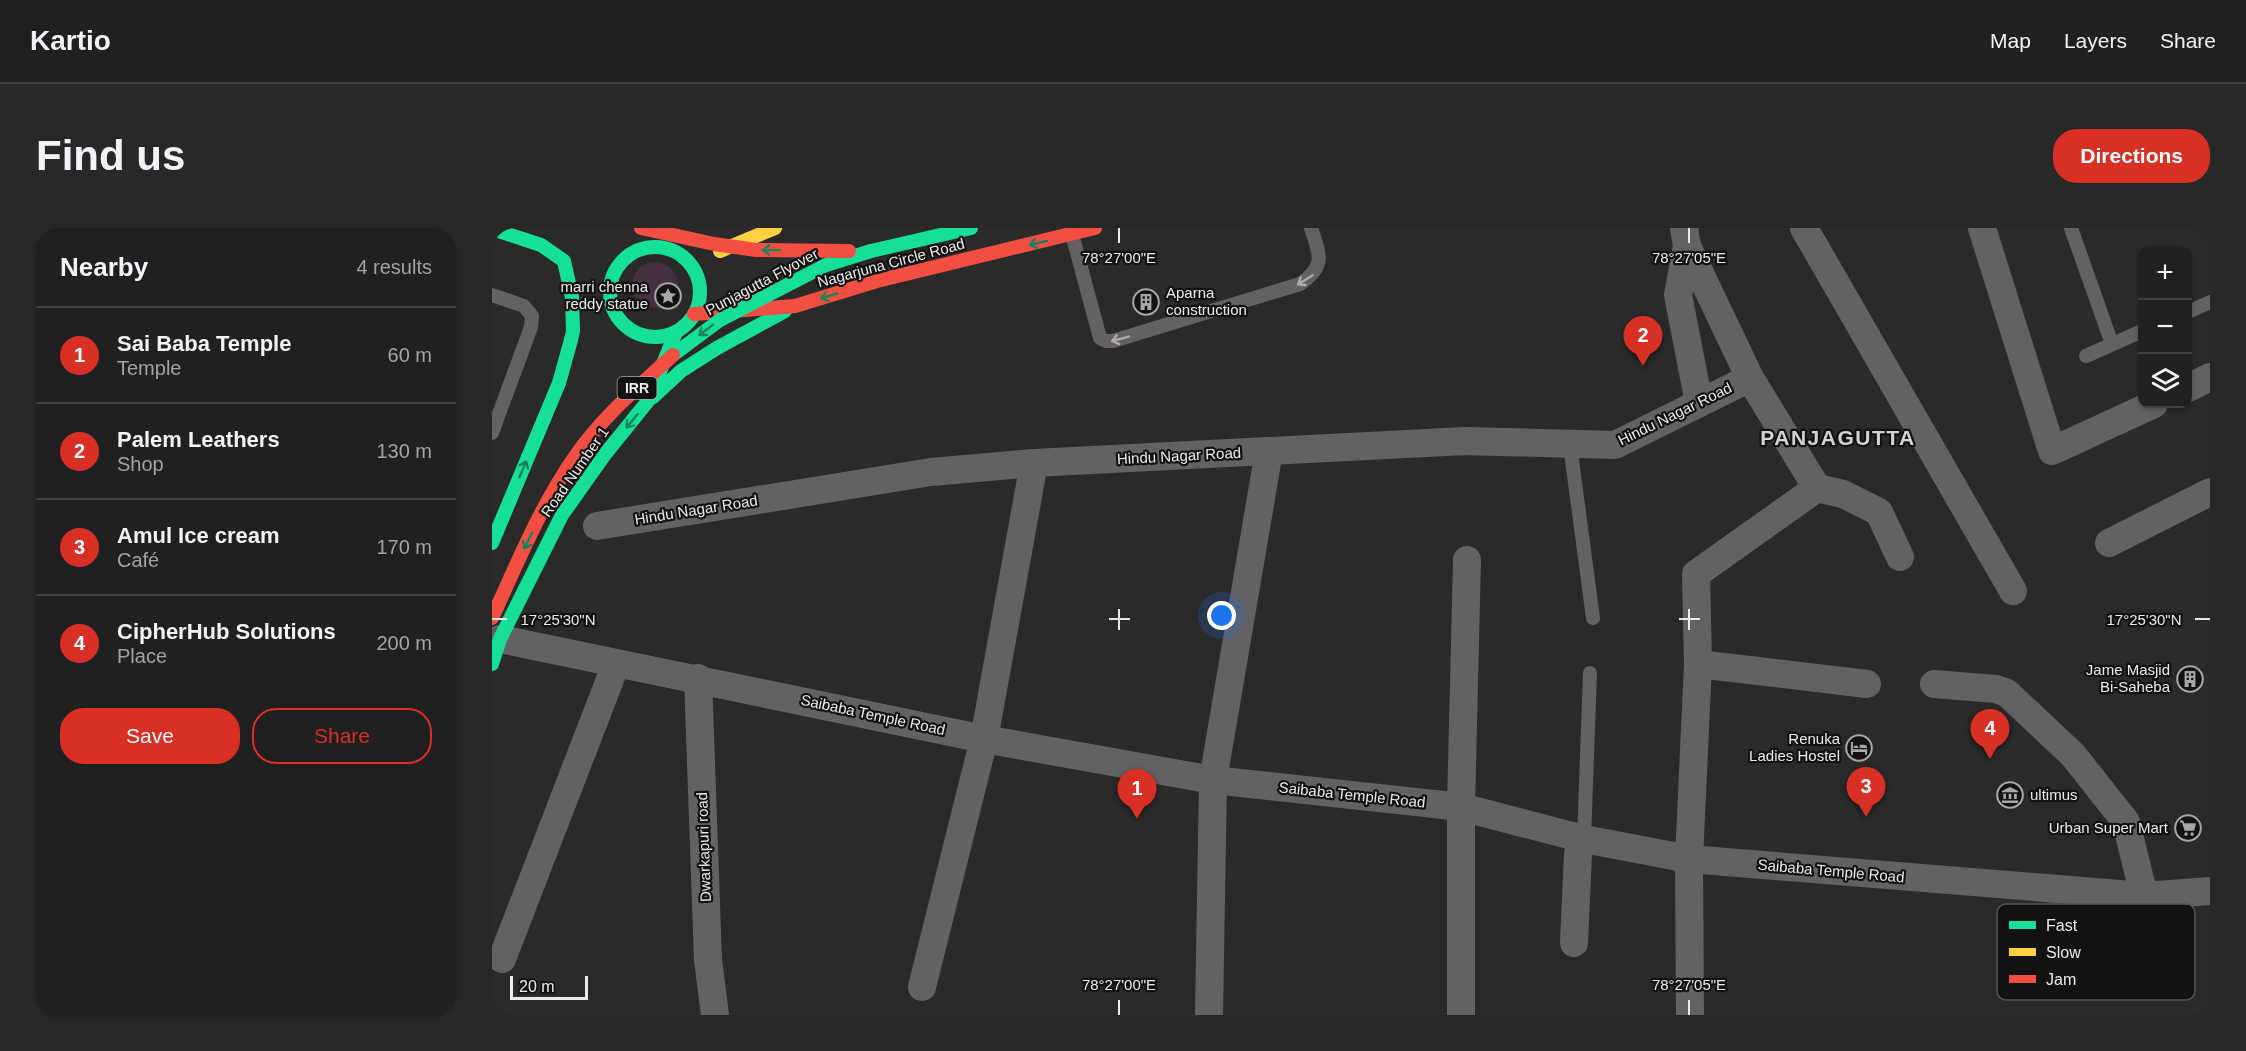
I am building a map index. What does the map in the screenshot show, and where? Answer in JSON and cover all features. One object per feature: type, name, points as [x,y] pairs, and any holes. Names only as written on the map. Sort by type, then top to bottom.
[{"type":"main road","points":[[541,245],[545,228]]},
{"type":"main road","name":"Punjagutta Flyover","points":[[641,228],[714,244],[756,250],[871,251]]},
{"type":"main road","points":[[647,228],[661,245],[681,255],[702,260],[741,240],[775,228]]},
{"type":"main road","name":"Punjagutta Flyover","points":[[495,640],[542,511],[574,457],[616,408],[674,354],[720,320],[826,265],[871,251],[970,228]]},
{"type":"main road","name":"Nagarjuna Circle Road","points":[[694,314],[795,306],[877,281],[1095,228]]},
{"type":"main road","points":[[494,230],[541,245],[564,261],[584,267]]},
{"type":"main road","points":[[668,248],[653,246],[639,250],[626,257],[608,276],[614,312],[623,324],[636,333],[650,337],[665,336],[676,332]]},
{"type":"main road","points":[[694,314],[701,292],[698,278],[702,260]]},
{"type":"main road","points":[[557,390],[573,331],[572,297],[564,261]]},
{"type":"main road","points":[[597,316],[610,297]]},
{"type":"main road","name":"Road Number 1","points":[[495,640],[562,514],[606,453],[648,401],[681,371],[717,348],[795,306]]},
{"type":"main road","name":"IRR","points":[[676,332],[691,320],[694,314]]},
{"type":"main road","name":"Road Number 1","points":[[648,401],[676,332]]},
{"type":"main road","points":[[492,543],[557,390],[587,336]]},
{"type":"street","points":[[1804,228],[2013,591]]},
{"type":"street","points":[[1982,228],[2052,451],[2145,408]]},
{"type":"street","points":[[1686,237],[1750,378],[1817,488],[1843,494],[1879,512],[1900,557]]},
{"type":"street","points":[[1686,237],[1678,295],[1698,403]]},
{"type":"street","points":[[2192,386],[2210,377]]},
{"type":"street","name":"Hindu Nagar Road","points":[[597,526],[931,472],[1034,463],[1465,441],[1615,445],[1750,378]]},
{"type":"street","points":[[1209,1015],[1213,780],[1269,451]]},
{"type":"street","points":[[922,987],[984,739],[1034,463]]},
{"type":"street","points":[[1690,1015],[1689,859],[1698,664],[1696,574],[1817,488]]},
{"type":"street","points":[[2109,543],[2210,492]]},
{"type":"street","points":[[1461,1015],[1461,807],[1467,560]]},
{"type":"street","name":"Saibaba Temple Road","points":[[495,640],[698,678],[984,739],[1213,780],[1461,807],[1584,839],[1689,859],[2144,896],[2210,891]]},
{"type":"street","points":[[502,959],[616,664]]},
{"type":"street","points":[[1698,664],[1867,684]]},
{"type":"street","name":"Dwarkapuri road","points":[[698,678],[708,960],[715,1015]]},
{"type":"street","points":[[1934,684],[1996,689],[2007,693],[2073,755],[2126,822],[2144,896]]},
{"type":"street","points":[[1574,943],[1578,854],[1584,839]]},
{"type":"lane","points":[[1072,234],[1100,338],[1113,341],[1300,284],[1315,273],[1318,264],[1318,252],[1311,228]]},
{"type":"lane","points":[[2071,228],[2112,344]]},
{"type":"lane","points":[[492,245],[494,230]]},
{"type":"lane","points":[[492,295],[524,306],[532,316],[531,327],[492,433]]},
{"type":"lane","points":[[2192,310],[2210,302]]},
{"type":"lane","points":[[2086,356],[2138,333]]},
{"type":"lane","points":[[1570,445],[1593,618]]},
{"type":"lane","points":[[1584,839],[1590,673]]},
{"type":"shaded area","points":[[655,262],[671,269],[678,285],[671,301],[655,308],[639,301],[632,285],[639,269]]},
{"type":"traffic: fast","points":[[871,251],[971,228]]},
{"type":"traffic: fast","points":[[492,229],[541,245],[564,261],[572,297],[573,331],[559,383],[492,543]]},
{"type":"traffic: fast","points":[[655,247],[672,250],[687,260],[697,275],[700,292],[697,309],[687,324],[672,334],[655,337],[638,334],[623,324],[613,309],[610,292],[613,275],[623,260],[638,250],[655,247]]},
{"type":"traffic: fast","points":[[673,355],[720,320],[826,265],[871,251]]},
{"type":"traffic: fast","points":[[653,397],[681,371],[717,348],[785,311]]},
{"type":"traffic: fast","points":[[492,664],[500,639],[562,515],[606,453],[648,401],[676,332]]},
{"type":"traffic: slow","points":[[720,251],[775,228]]},
{"type":"traffic: jam","points":[[641,228],[714,244],[756,250],[849,251]]},
{"type":"traffic: jam","points":[[694,314],[795,306],[877,281],[1095,228]]},
{"type":"traffic: jam","points":[[492,618],[540,516],[574,458],[608,417],[673,355]]},
{"type":"place","name":"marri chenna reddy statue","points":[[668,296]]},
{"type":"place","name":"Aparna construction","points":[[1146,302]]},
{"type":"place","name":"Palem Leathers","points":[[1643,366]]},
{"type":"place","name":"Jame Masjid Bi-Saheba","points":[[2190,679]]},
{"type":"place","name":"Renuka Ladies Hostel","points":[[1859,748]]},
{"type":"place","name":"CipherHub Solutions","points":[[1990,759]]},
{"type":"place","name":"ultimus","points":[[2010,795]]},
{"type":"place","name":"Amul Ice cream","points":[[1866,817]]},
{"type":"place","name":"Sai Baba Temple","points":[[1137,819]]},
{"type":"place","name":"Urban Super Mart","points":[[2188,828]]},
{"type":"district","name":"PANJAGUTTA","points":[[1838,438]]}]
